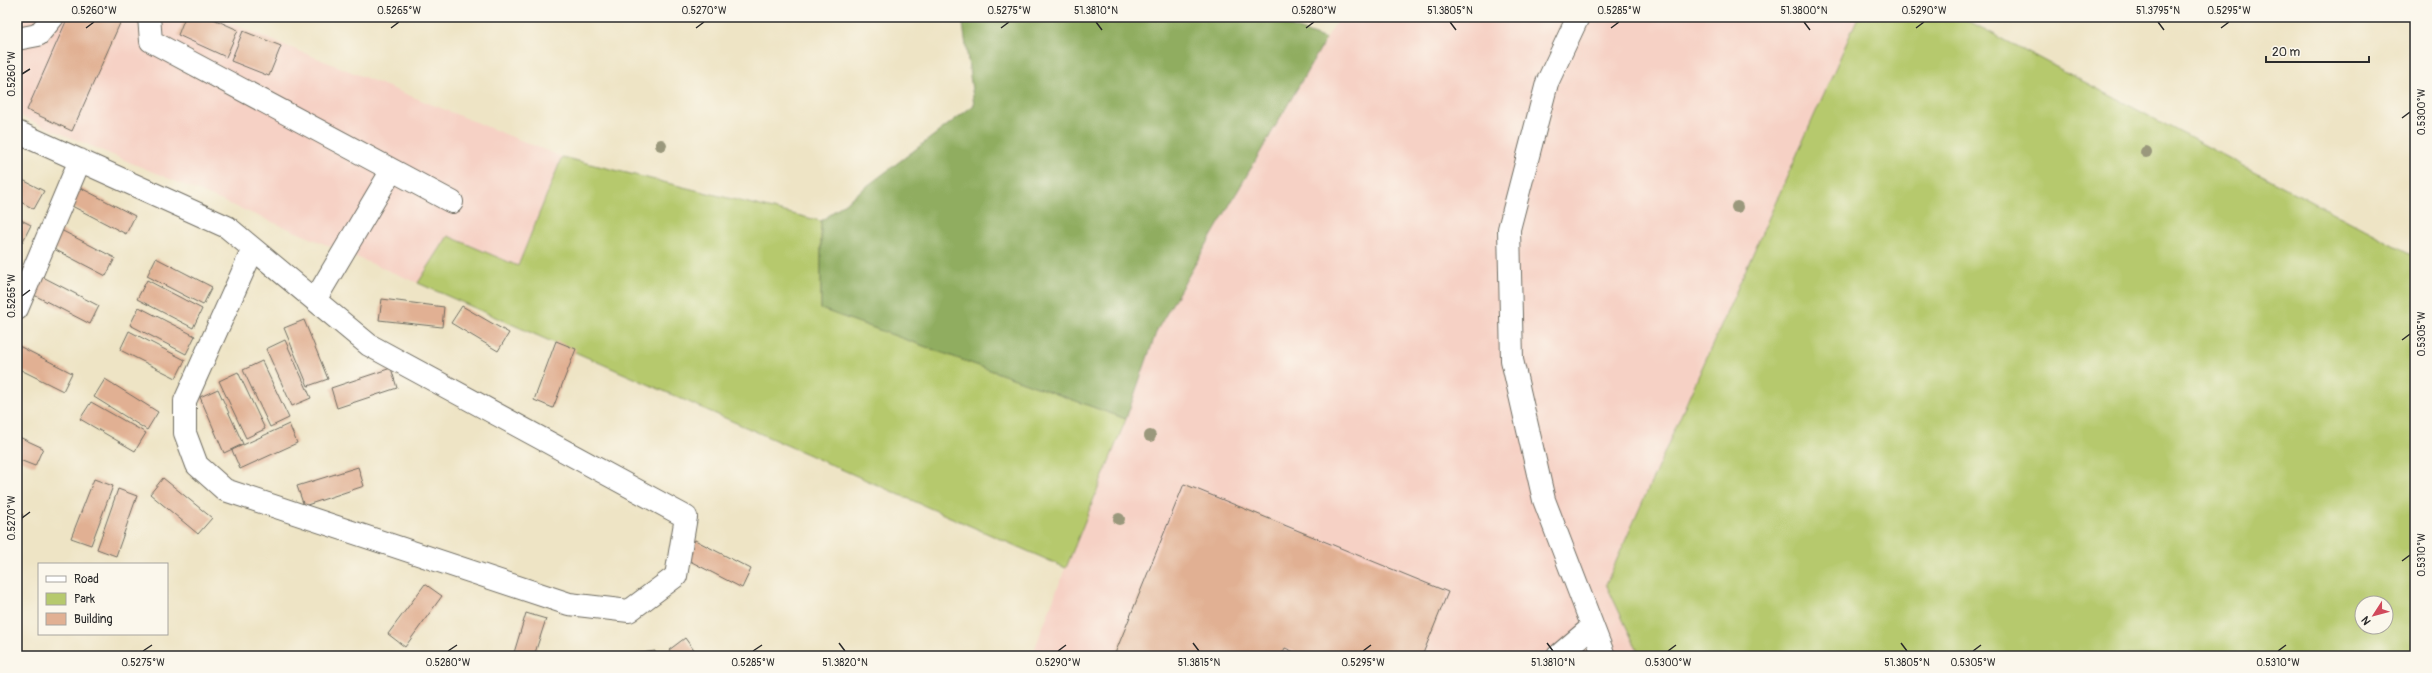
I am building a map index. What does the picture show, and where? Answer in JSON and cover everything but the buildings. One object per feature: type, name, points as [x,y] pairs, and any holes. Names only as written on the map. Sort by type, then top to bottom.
[{"type":"lane","points":[[17,39],[38,35],[53,17]]},
{"type":"lane","points":[[149,17],[151,41],[452,202]]},
{"type":"lane","points":[[1578,17],[1547,84],[1509,229],[1512,360],[1544,500],[1604,656]]},
{"type":"lane","points":[[17,132],[226,227],[253,249],[315,300],[369,345],[686,517],[676,576],[629,611],[569,604],[225,490],[197,465],[185,433],[185,401],[253,249]]},
{"type":"lane","points":[[17,309],[80,160]]},
{"type":"lane","points":[[315,300],[392,170]]},
{"type":"lane","points":[[1558,656],[1592,627]]},
{"type":"shaded area","points":[[17,17],[215,17],[562,157],[518,266],[448,236],[418,283],[17,115]]},
{"type":"shaded area","points":[[1339,17],[1858,17],[1606,584],[1640,656],[1032,656],[1083,521],[1126,419],[1157,330]]},
{"type":"green space","points":[[962,17],[1264,17],[1326,39],[1157,330],[1126,419],[821,309],[821,221],[974,105]]},
{"type":"green space","points":[[1858,17],[1961,17],[2415,256],[2415,656],[1640,656],[1606,584]]},
{"type":"green space","points":[[562,157],[821,221],[821,309],[1126,419],[1066,568],[418,283],[448,236],[518,266]]}]
